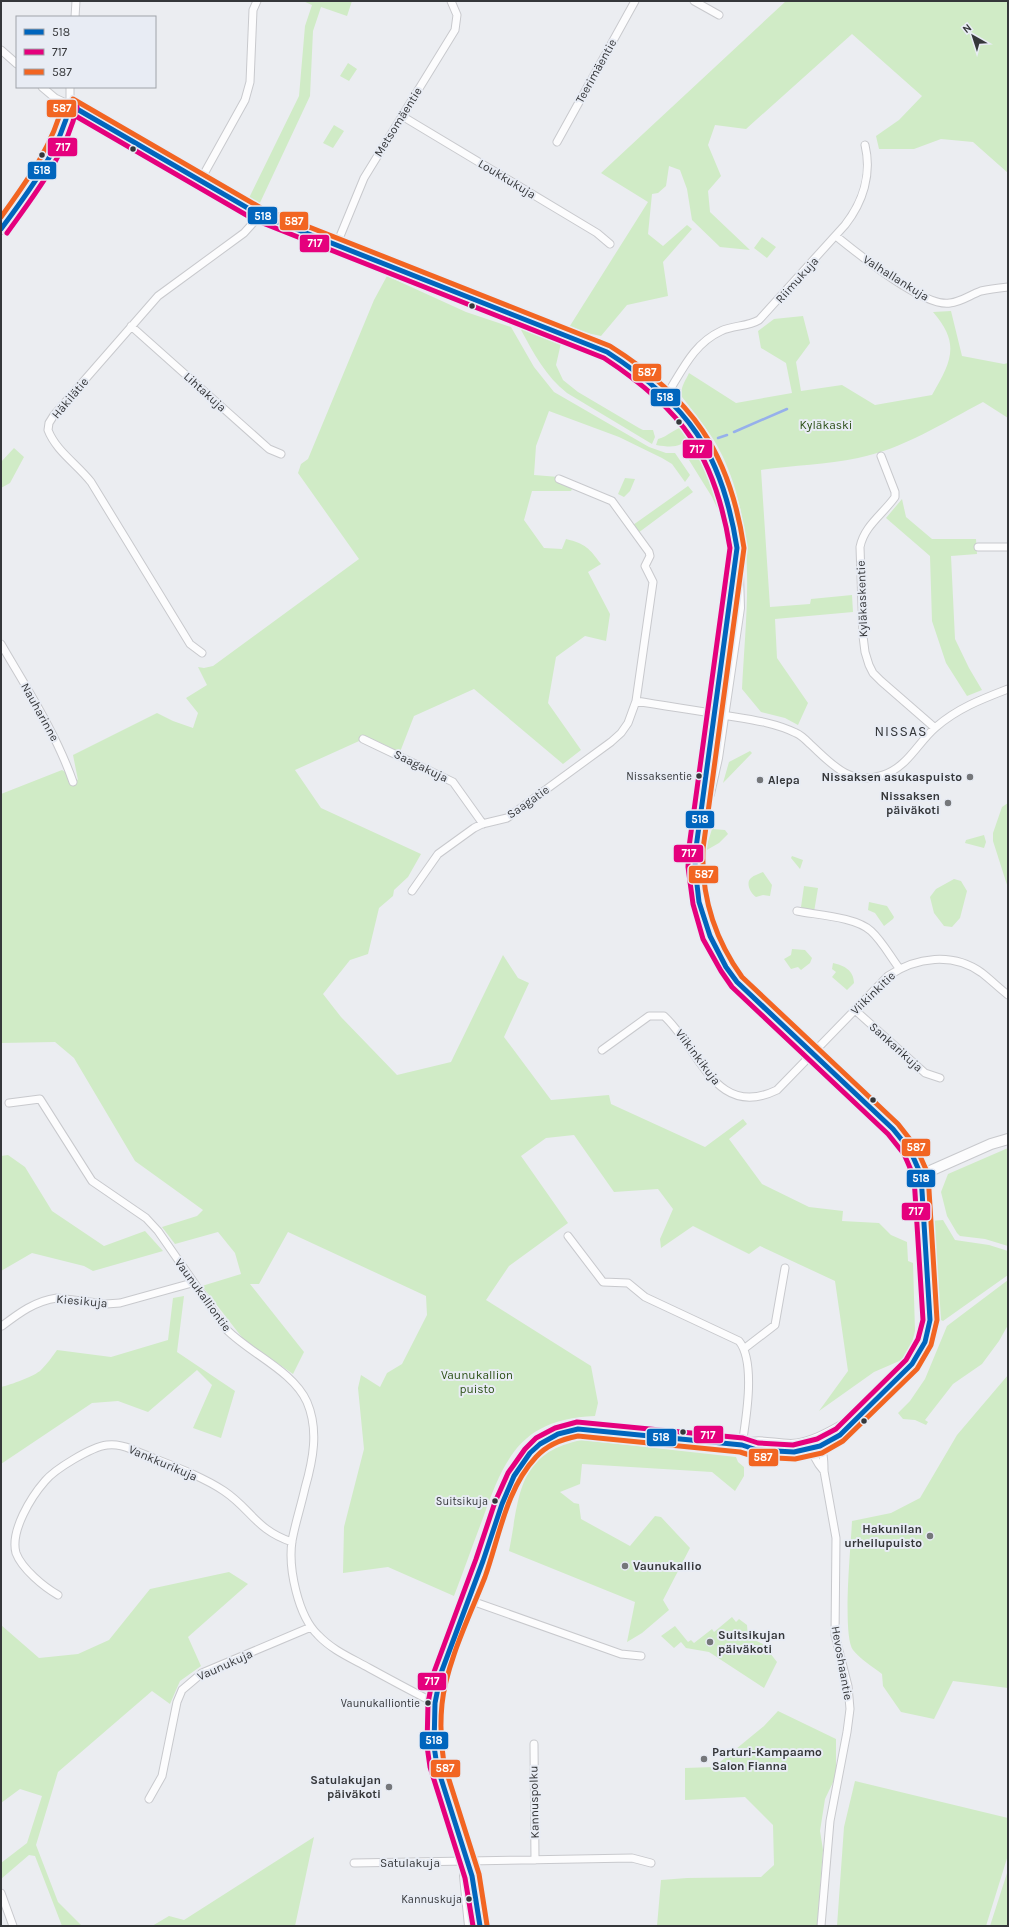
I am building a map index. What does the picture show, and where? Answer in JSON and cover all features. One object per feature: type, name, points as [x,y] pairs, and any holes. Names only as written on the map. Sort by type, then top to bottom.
[{"type":"street","points":[[75,16],[76,1]]},
{"type":"street","points":[[200,181],[245,100],[250,82],[253,10],[257,1]]},
{"type":"street","name":"Metsomäentie","points":[[336,246],[364,178],[456,30],[457,15],[451,1]]},
{"type":"street","name":"Teerimäentie","points":[[557,142],[635,1]]},
{"type":"street","points":[[694,1],[719,15]]},
{"type":"street","points":[[1,50],[16,63]]},
{"type":"street","points":[[43,88],[55,98],[81,110],[258,214],[336,246],[596,347],[628,364],[666,396],[691,423],[712,458],[730,506],[737,548],[739,608],[717,758],[696,848]]},
{"type":"street","points":[[1,229],[42,168],[63,130],[68,118],[70,88]]},
{"type":"street","name":"Loukkukuja","points":[[402,116],[590,229],[610,244]]},
{"type":"street","name":"Riimukuja","points":[[666,396],[699,345],[709,337],[723,330],[751,324],[759,320],[836,236],[854,214],[863,192],[868,166],[865,145]]},
{"type":"street","name":"Häkilätie","points":[[202,653],[190,644],[92,482],[57,447],[48,430],[49,423],[54,415],[158,296],[244,234],[258,214]]},
{"type":"street","name":"Valhallankuja","points":[[836,236],[880,271],[930,300],[940,303],[949,304],[981,291],[1008,287]]},
{"type":"street","name":"Lihtakuja","points":[[131,326],[269,449],[281,454]]},
{"type":"street","name":"Kyläkaskentie","points":[[881,456],[895,492],[895,497],[865,532],[861,540],[860,552],[865,652],[873,673],[935,728]]},
{"type":"street","name":"Saagatie","points":[[412,891],[438,854],[474,828],[483,824],[507,818],[611,742],[620,734],[628,723],[636,701],[653,582],[645,566],[650,556],[649,552],[612,501],[559,479]]},
{"type":"street","points":[[978,547],[1008,547]]},
{"type":"street","points":[[480,1926],[472,1876],[466,1862],[437,1766],[434,1740],[435,1703],[441,1672],[513,1478],[530,1453],[548,1438],[567,1431],[591,1429],[742,1445],[753,1441],[793,1445],[815,1445],[840,1436],[856,1418],[905,1373],[920,1353],[925,1342],[930,1315],[926,1230],[921,1175],[910,1150],[893,1129],[745,990],[720,957],[705,926],[700,905],[695,873],[696,848],[713,713],[737,548]]},
{"type":"street","name":"Nauharinne","points":[[1,644],[42,714],[67,765],[73,782]]},
{"type":"street","points":[[636,701],[713,713],[785,728],[799,734],[841,772],[856,778],[876,776],[895,770],[910,757],[935,728],[962,708],[1008,689]]},
{"type":"street","name":"Saagakuja","points":[[363,739],[453,782],[483,824]]},
{"type":"street","points":[[797,911],[850,921],[866,927],[872,932],[899,968]]},
{"type":"street","name":"Viikinkitie","points":[[813,1054],[888,976],[899,968],[910,963],[935,958],[970,966],[982,973],[1008,995]]},
{"type":"street","name":"Sankarikuja","points":[[855,1010],[925,1073],[940,1078]]},
{"type":"street","name":"Viikinkikuja","points":[[602,1050],[649,1016],[664,1016],[676,1028],[711,1078],[720,1087],[742,1097],[755,1098],[777,1090],[813,1054]]},
{"type":"street","name":"Vaunukalliontie","points":[[9,1103],[40,1099],[92,1181],[146,1218],[158,1231],[192,1283],[227,1330],[238,1341],[290,1379],[302,1392],[307,1402],[312,1421],[314,1445],[312,1464],[292,1542],[291,1560],[294,1584],[311,1627],[318,1635],[337,1650],[435,1703]]},
{"type":"street","points":[[921,1175],[991,1144],[1008,1139]]},
{"type":"street","points":[[568,1236],[603,1282],[628,1283],[645,1297],[740,1341],[745,1348],[749,1368],[742,1445]]},
{"type":"street","points":[[745,1348],[774,1325],[785,1268]]},
{"type":"street","name":"Kiesikuja","points":[[2,1326],[24,1309],[51,1298],[106,1304],[120,1303],[192,1283]]},
{"type":"street","name":"Vankkurikuja","points":[[58,1595],[43,1587],[20,1560],[16,1553],[15,1543],[18,1528],[30,1501],[45,1481],[92,1450],[107,1445],[122,1446],[131,1449],[212,1484],[232,1497],[263,1528],[292,1542]]},
{"type":"street","name":"Hevoshaantie","points":[[815,1445],[824,1471],[836,1538],[835,1635],[848,1686],[850,1709],[830,1822],[821,1926]]},
{"type":"street","points":[[469,1600],[621,1654],[641,1656]]},
{"type":"street","name":"Vaunukuja","points":[[148,1799],[162,1776],[177,1702],[182,1690],[202,1673],[311,1627]]},
{"type":"street","name":"Kannuspolku","points":[[534,1744],[535,1860]]},
{"type":"street","points":[[466,1862],[632,1858],[651,1863]]},
{"type":"street","points":[[466,1862],[465,1876],[470,1926]]},
{"type":"street","name":"Satulakuja","points":[[354,1863],[466,1862]]},
{"type":"street","points":[[1,1893],[13,1926]]},
{"type":"green space","points":[[303,1],[352,1],[347,16],[321,7],[313,31],[310,96],[258,207],[247,202],[299,96],[305,26],[312,5]]},
{"type":"green space","points":[[786,1],[1008,1],[1008,173],[973,142],[941,139],[914,149],[879,149],[876,136],[899,120],[922,96],[852,34],[746,129],[715,125],[708,145],[721,176],[708,191],[710,212],[750,250],[720,247],[692,220],[687,189],[680,170],[669,166],[666,186],[658,193],[652,194],[648,234],[663,246],[687,225],[692,229],[663,262],[668,296],[627,305],[601,336],[568,329],[648,202],[601,173]]},
{"type":"green space","points":[[348,63],[357,69],[349,81],[340,76]]},
{"type":"green space","points":[[334,125],[344,131],[333,148],[323,143]]},
{"type":"green space","points":[[762,237],[776,247],[767,258],[754,248]]},
{"type":"green space","name":"Vaunukallion puisto","points":[[387,276],[466,312],[511,327],[534,367],[554,392],[649,447],[666,453],[675,453],[690,475],[685,482],[672,464],[662,458],[619,437],[549,411],[536,446],[534,475],[559,477],[575,483],[571,491],[532,491],[524,520],[544,548],[562,549],[566,539],[583,545],[590,550],[601,564],[588,572],[610,614],[606,641],[585,636],[556,657],[548,703],[581,750],[563,764],[474,689],[414,716],[400,752],[368,737],[295,770],[321,808],[421,854],[408,877],[394,890],[393,896],[379,908],[368,954],[350,960],[323,994],[341,1017],[397,1075],[451,1062],[503,955],[518,978],[529,983],[504,1037],[551,1100],[609,1095],[611,1104],[705,1147],[743,1119],[747,1124],[729,1139],[762,1184],[809,1207],[843,1211],[842,1221],[879,1223],[891,1235],[907,1242],[908,1261],[913,1263],[915,1331],[912,1343],[904,1359],[874,1372],[819,1411],[848,1371],[835,1281],[760,1246],[749,1254],[693,1226],[661,1248],[660,1239],[673,1209],[658,1189],[614,1192],[574,1135],[546,1138],[521,1156],[568,1223],[509,1266],[486,1300],[591,1366],[598,1403],[595,1416],[570,1419],[550,1424],[533,1433],[520,1445],[509,1459],[491,1496],[454,1596],[388,1567],[343,1573],[344,1527],[364,1449],[358,1388],[361,1375],[380,1387],[387,1373],[402,1364],[427,1315],[426,1296],[288,1232],[259,1284],[250,1284],[304,1352],[293,1374],[244,1340],[202,1286],[241,1274],[235,1253],[218,1232],[175,1244],[162,1227],[197,1216],[203,1210],[135,1161],[74,1058],[55,1042],[1,1043],[1,794],[62,770],[78,780],[73,755],[157,713],[173,721],[193,728],[198,713],[186,698],[207,685],[198,667],[204,668],[213,666],[359,559],[298,473],[301,464],[308,459],[374,300]]},
{"type":"green space","name":"Kyläkaski","points":[[951,311],[962,356],[1004,364],[1008,363],[1008,418],[983,402],[907,442],[875,454],[834,462],[761,470],[770,607],[810,604],[811,599],[852,595],[853,612],[775,619],[777,658],[808,703],[798,725],[785,718],[761,712],[742,689],[746,629],[747,570],[741,512],[733,483],[718,447],[709,432],[682,397],[682,387],[684,382],[689,373],[736,403],[792,393],[786,363],[761,348],[758,331],[774,319],[803,316],[810,343],[796,362],[801,391],[842,385],[875,405],[932,395],[944,373],[950,353],[950,344],[947,334],[942,323],[933,312]]},
{"type":"green space","points":[[523,328],[561,343],[556,365],[563,380],[578,392],[639,428],[643,430],[653,430],[655,437],[652,444],[559,387],[546,372],[535,355],[521,330]]},
{"type":"green space","points":[[685,426],[694,437],[676,446],[656,445],[658,439]]},
{"type":"green space","points":[[697,441],[704,453],[720,490],[727,515],[731,542],[728,542],[720,514],[712,497],[684,452],[685,448]]},
{"type":"green space","points":[[14,448],[24,457],[10,483],[1,488],[1,462]]},
{"type":"green space","points":[[625,478],[635,479],[630,491],[624,497],[618,494]]},
{"type":"green space","points":[[688,486],[693,492],[638,533],[633,525]]},
{"type":"green space","points":[[902,499],[906,517],[932,539],[976,539],[977,554],[951,556],[955,639],[982,690],[967,696],[946,663],[932,621],[930,556],[886,518]]},
{"type":"green space","points":[[750,751],[752,753],[723,783],[729,762]]},
{"type":"green space","points":[[1008,803],[1008,888],[993,841],[993,833],[1002,807]]},
{"type":"green space","points":[[712,829],[725,830],[728,834],[719,843],[705,851]]},
{"type":"green space","points":[[984,835],[986,842],[984,848],[965,843],[966,840]]},
{"type":"green space","points":[[792,856],[803,860],[800,869],[791,858]]},
{"type":"green space","points":[[763,872],[772,885],[770,896],[763,895],[756,897],[751,891],[749,880],[755,875]]},
{"type":"green space","points":[[954,879],[961,881],[967,891],[960,918],[952,927],[944,926],[934,913],[930,897],[936,889]]},
{"type":"green space","points":[[804,886],[818,888],[814,912],[803,910],[801,907]]},
{"type":"green space","points":[[869,902],[887,906],[894,917],[893,919],[884,926],[875,913],[868,910]]},
{"type":"green space","points":[[792,949],[805,950],[812,958],[810,963],[801,970],[798,967],[791,969],[784,959],[791,955]]},
{"type":"green space","points":[[833,963],[850,971],[854,978],[854,983],[847,990],[832,977],[836,972],[832,969]]},
{"type":"green space","points":[[1008,1148],[1008,1246],[985,1239],[960,1236],[947,1216],[941,1192],[948,1174]]},
{"type":"green space","points":[[8,1155],[25,1167],[52,1211],[104,1246],[145,1231],[163,1251],[93,1271],[84,1266],[32,1253],[1,1271],[1,1156]]},
{"type":"green space","points":[[943,1220],[955,1240],[989,1245],[1008,1251],[1008,1275],[943,1321],[941,1320],[939,1308],[936,1308],[930,1221]]},
{"type":"green space","points":[[1008,1280],[1008,1325],[999,1341],[982,1364],[953,1384],[925,1420],[928,1422],[926,1425],[915,1420],[903,1419],[898,1413],[910,1401],[925,1379],[947,1326]]},
{"type":"green space","points":[[184,1296],[177,1352],[235,1391],[221,1438],[193,1428],[212,1385],[197,1370],[148,1412],[118,1401],[92,1403],[1,1464],[1,1387],[22,1380],[38,1372],[57,1350],[111,1357],[168,1340],[173,1298]]},
{"type":"green space","name":"Hakunilan urheilupuisto","points":[[1008,1375],[1008,1688],[953,1681],[934,1719],[901,1712],[883,1686],[882,1674],[863,1660],[853,1650],[850,1641],[848,1609],[852,1521],[891,1513],[920,1498],[957,1435]]},
{"type":"green space","points":[[582,1440],[736,1457],[738,1462],[744,1467],[744,1476],[735,1491],[712,1472],[582,1464],[580,1484],[560,1492],[574,1503],[579,1504],[581,1519],[630,1546],[655,1516],[661,1517],[690,1548],[663,1600],[669,1610],[642,1633],[627,1642],[635,1602],[509,1551],[520,1496],[525,1480],[533,1467],[544,1455],[560,1446]]},
{"type":"green space","points":[[229,1572],[248,1584],[188,1637],[201,1666],[180,1681],[170,1704],[152,1691],[58,1772],[36,1845],[58,1902],[82,1926],[62,1926],[35,1856],[29,1855],[1,1879],[1,1863],[27,1843],[42,1796],[20,1789],[1,1803],[1,1625],[39,1658],[78,1654],[109,1640],[150,1589]]},
{"type":"green space","points":[[732,1617],[736,1622],[739,1619],[747,1625],[748,1637],[763,1644],[777,1662],[764,1688],[709,1652],[686,1648],[681,1642],[674,1648],[661,1636],[675,1626],[688,1642],[691,1640],[694,1643],[712,1629],[714,1632]]},
{"type":"green space","points":[[778,1711],[836,1739],[836,1776],[825,1799],[820,1831],[823,1850],[817,1926],[657,1926],[661,1880],[687,1878],[761,1877],[774,1865],[773,1825],[745,1797],[685,1800],[685,1768],[714,1767],[764,1726]]},
{"type":"green space","points":[[855,1781],[1008,1818],[1008,1855],[986,1926],[837,1926],[844,1827]]},
{"type":"green space","points":[[314,1837],[295,1926],[152,1926],[169,1916],[184,1920]]},
{"type":"green space","points":[[1008,1870],[1008,1926],[990,1926]]},
{"type":"waterway","points":[[734,432],[787,409]]},
{"type":"waterway","points":[[718,438],[727,435]]},
{"type":"transit line","name":"587","points":[[73,99],[261,208],[610,346],[638,365],[663,386],[684,407],[702,430],[717,455],[729,483],[738,514],[744,548],[703,849],[704,884],[711,916],[724,947],[742,977],[898,1124],[916,1147],[928,1174],[937,1320],[931,1345],[917,1369],[843,1441],[822,1453],[795,1459],[756,1457],[740,1452],[578,1436],[566,1439],[545,1449],[536,1457],[517,1484],[504,1514],[485,1577],[453,1656],[444,1689],[441,1712],[441,1734],[444,1764],[479,1874],[487,1925]]},
{"type":"transit line","name":"587","points":[[1,217],[29,177],[46,149],[53,134],[63,103]]},
{"type":"transit line","name":"518","points":[[70,105],[258,214],[607,352],[635,371],[659,391],[680,412],[697,434],[711,458],[722,484],[737,548],[696,848],[695,867],[699,902],[710,936],[726,967],[737,982],[893,1129],[910,1150],[921,1175],[930,1320],[925,1342],[912,1364],[840,1435],[820,1446],[794,1452],[757,1450],[742,1445],[578,1429],[558,1434],[540,1444],[530,1453],[514,1476],[502,1504],[483,1561],[441,1673],[435,1703],[434,1746],[437,1766],[472,1876],[480,1926]]},
{"type":"transit line","name":"518","points":[[1,229],[51,155],[59,139],[70,105]]},
{"type":"transit line","name":"717","points":[[7,233],[39,189],[57,158],[72,125],[77,107]]},
{"type":"transit line","name":"717","points":[[67,111],[255,220],[604,358],[631,377],[654,396],[674,416],[691,437],[704,460],[715,486],[730,548],[689,847],[688,867],[693,904],[703,939],[732,987],[888,1134],[904,1154],[914,1177],[923,1320],[918,1339],[906,1360],[836,1429],[817,1439],[793,1445],[758,1443],[743,1438],[577,1422],[555,1428],[536,1438],[525,1449],[508,1473],[495,1502],[476,1559],[434,1672],[428,1703],[427,1746],[430,1767],[465,1878],[473,1926]]},
{"type":"place","name":"Nissaksentie","points":[[699,776]]},
{"type":"place","name":"Nissaksen asukaspuisto","points":[[970,777]]},
{"type":"place","name":"Alepa","points":[[760,780]]},
{"type":"place","name":"Nissaksen päiväkoti","points":[[948,803]]},
{"type":"place","name":"Suitsikuja","points":[[495,1501]]},
{"type":"place","name":"Hakunilan urheilupuisto","points":[[930,1536]]},
{"type":"place","name":"Vaunukallio","points":[[625,1566]]},
{"type":"place","name":"Suitsikujan päiväkoti","points":[[710,1642]]},
{"type":"place","name":"Vaunukalliontie","points":[[428,1703]]},
{"type":"place","name":"Parturi-Kampaamo Salon Fianna","points":[[704,1759]]},
{"type":"place","name":"Satulakujan päiväkoti","points":[[389,1787]]},
{"type":"place","name":"Kannuskuja","points":[[469,1899]]},
{"type":"district","name":"NISSAS","points":[[901,731]]}]
